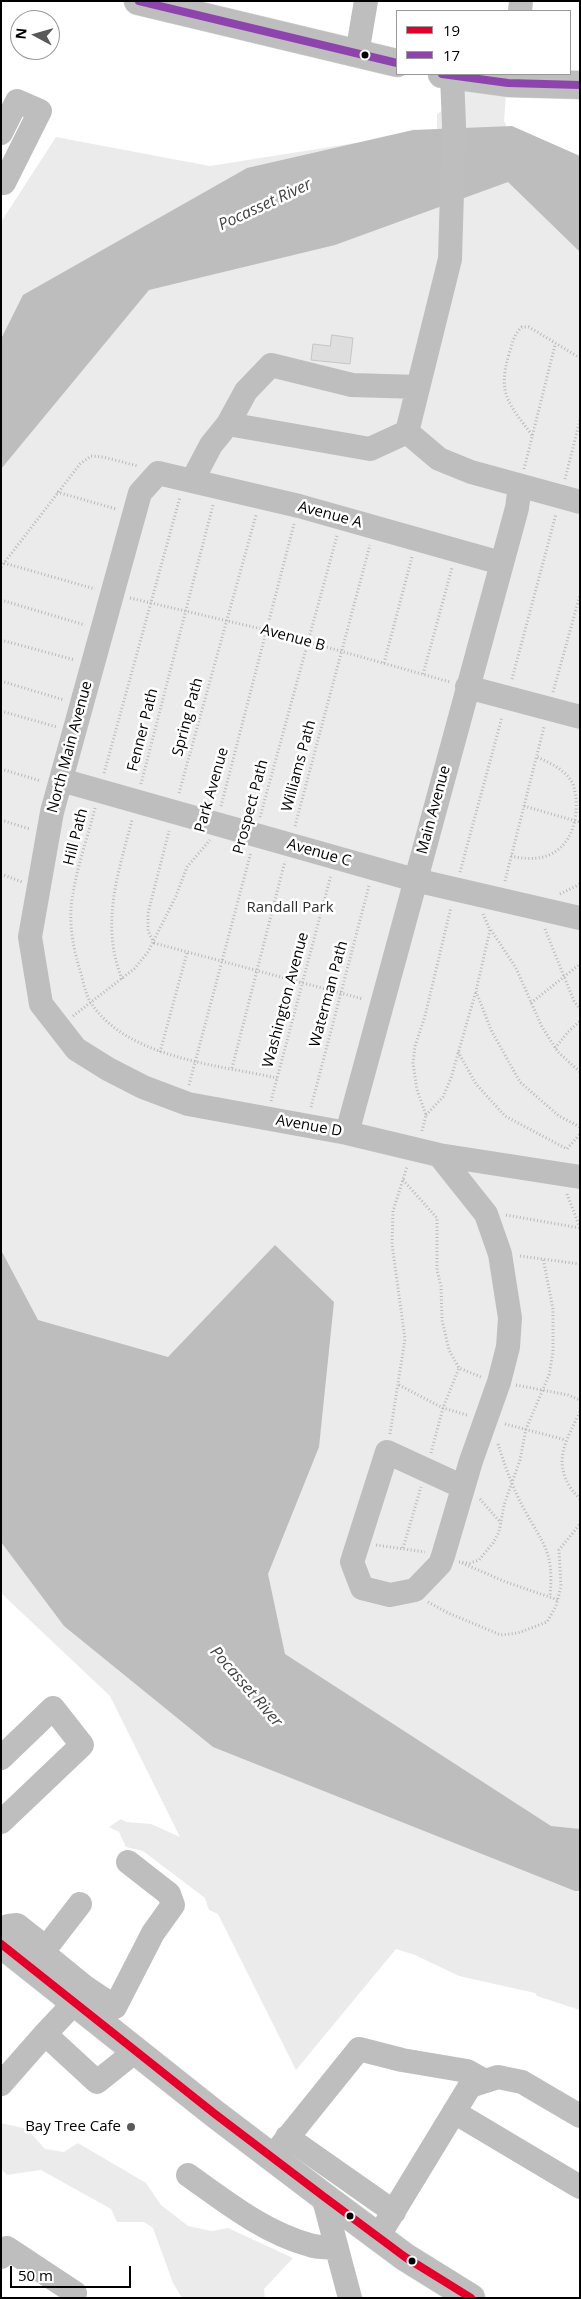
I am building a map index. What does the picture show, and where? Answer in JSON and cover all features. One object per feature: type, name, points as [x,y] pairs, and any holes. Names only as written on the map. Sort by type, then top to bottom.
[{"type":"main road","points":[[138,1],[210,10],[357,54],[396,63]]},
{"type":"main road","points":[[447,75],[580,86]]},
{"type":"main road","points":[[1,1944],[80,1994],[128,2043],[280,2147],[323,2196],[405,2257],[471,2298]]},
{"type":"street","points":[[357,54],[366,1]]},
{"type":"street","points":[[407,432],[450,259],[453,115],[447,75]]},
{"type":"street","points":[[1,133],[17,101],[40,111],[4,183],[1,182]]},
{"type":"street","points":[[188,480],[228,424],[246,391],[271,365],[352,385],[418,387]]},
{"type":"street","points":[[228,424],[370,449],[407,432]]},
{"type":"street","points":[[407,432],[439,459],[471,472],[570,500]]},
{"type":"street","name":"Avenue A","points":[[158,473],[299,506],[501,563]]},
{"type":"street","name":"North Main Avenue","points":[[58,1027],[40,1004],[30,937],[48,834],[60,783],[140,493],[158,473]]},
{"type":"street","name":"Main Avenue","points":[[347,1133],[467,687],[518,508],[520,486]]},
{"type":"street","points":[[467,687],[580,717]]},
{"type":"street","name":"Avenue C","points":[[60,783],[100,791],[415,880],[580,918]]},
{"type":"street","name":"Avenue D","points":[[58,1027],[76,1049],[108,1069],[143,1087],[185,1103],[347,1133],[439,1154],[580,1177]]},
{"type":"street","points":[[439,1154],[483,1211],[500,1254],[510,1318],[508,1347],[499,1382],[440,1564],[415,1590],[390,1595],[362,1588],[352,1562],[387,1452],[464,1487]]},
{"type":"street","points":[[1,1758],[53,1708],[82,1745],[1,1822]]},
{"type":"street","points":[[115,2008],[153,1933],[174,1905],[169,1894],[128,1862]]},
{"type":"street","points":[[46,1948],[80,1904]]},
{"type":"street","points":[[1,1935],[8,1926],[17,1925],[46,1948],[47,1956],[80,1994],[115,2008],[127,2021],[128,2043],[97,2082],[45,2034]]},
{"type":"street","points":[[1,2084],[80,1994]]},
{"type":"street","points":[[394,2212],[280,2147],[359,2049],[467,2071],[485,2081]]},
{"type":"street","points":[[378,2237],[470,2086],[498,2077],[522,2082],[580,2116]]},
{"type":"street","points":[[454,2112],[580,2187]]},
{"type":"street","points":[[188,2175],[235,2209],[279,2233],[311,2246],[337,2248]]},
{"type":"street","points":[[323,2196],[350,2298]]},
{"type":"street","points":[[1,2257],[7,2248],[75,2293],[71,2298]]},
{"type":"path","points":[[532,435],[506,396],[503,387],[507,361],[517,331],[522,327],[529,327],[555,345],[580,358]]},
{"type":"path","points":[[520,486],[555,345]]},
{"type":"path","points":[[426,1115],[417,1090],[414,1063],[415,1046],[462,891],[507,698],[570,500],[580,420]]},
{"type":"path","points":[[3,565],[56,492],[80,464],[91,456],[104,457],[158,473]]},
{"type":"path","name":"Hill Path","points":[[188,480],[149,602],[73,893],[70,923],[74,952],[90,1002],[107,1022],[131,1038],[160,1052],[277,1078]]},
{"type":"path","name":"Fenner Path","points":[[122,979],[114,958],[111,927],[115,888],[218,487]]},
{"type":"path","points":[[56,492],[134,514]]},
{"type":"path","name":"Spring Path","points":[[154,943],[148,931],[148,913],[225,620],[261,498]]},
{"type":"path","name":"Park Avenue","points":[[58,1027],[134,969],[154,943],[187,867],[207,846],[216,824],[299,506]]},
{"type":"path","name":"Prospect Path","points":[[185,1103],[255,835],[342,518]]},
{"type":"path","name":"Williams Path","points":[[232,1068],[340,651],[375,528]]},
{"type":"path","points":[[384,663],[417,540]]},
{"type":"path","points":[[423,674],[456,551]]},
{"type":"path","name":"Avenue B","points":[[3,565],[112,594],[266,630],[467,687]]},
{"type":"path","points":[[500,900],[580,595]]},
{"type":"path","points":[[1,600],[102,630]]},
{"type":"path","points":[[1,640],[93,665]]},
{"type":"path","points":[[1,681],[82,705]]},
{"type":"path","points":[[1,711],[74,732]]},
{"type":"path","points":[[511,856],[531,859],[548,855],[562,847],[574,833],[579,822],[580,802],[574,784],[560,770],[537,757]]},
{"type":"path","points":[[1,769],[60,783]]},
{"type":"path","points":[[524,806],[579,822]]},
{"type":"path","points":[[1,820],[48,834]]},
{"type":"path","name":"Washington Avenue","points":[[266,1118],[336,858]]},
{"type":"path","name":"Waterman Path","points":[[306,1125],[373,868]]},
{"type":"path","points":[[462,891],[516,968],[542,1027],[555,1048],[580,1072]]},
{"type":"path","points":[[535,908],[574,1001],[580,1009]]},
{"type":"path","points":[[387,1452],[405,1339],[399,1284],[392,1244],[393,1211],[413,1148],[421,1134],[426,1115],[443,1097],[476,991],[490,930]]},
{"type":"path","points":[[154,943],[175,947],[188,953],[382,1004]]},
{"type":"path","points":[[160,1052],[188,953]]},
{"type":"path","points":[[531,1004],[564,975],[580,964]]},
{"type":"path","points":[[476,991],[490,1030],[520,1082],[560,1116],[580,1127]]},
{"type":"path","points":[[555,1048],[580,1021]]},
{"type":"path","points":[[458,1052],[476,1084],[506,1116],[567,1149],[580,1134]]},
{"type":"path","points":[[549,1172],[568,1196],[580,1228]]},
{"type":"path","points":[[403,1180],[437,1218],[437,1270],[441,1286],[442,1320],[452,1358],[459,1368],[499,1382],[543,1390],[580,1400]]},
{"type":"path","points":[[483,1211],[580,1228]]},
{"type":"path","points":[[500,1254],[580,1264]]},
{"type":"path","points":[[459,1562],[470,1563],[479,1560],[493,1543],[501,1523],[511,1482],[520,1460],[526,1429],[549,1375],[553,1336],[553,1309],[543,1258]]},
{"type":"path","points":[[580,1412],[566,1440],[562,1454],[562,1471],[571,1489],[580,1499]]},
{"type":"path","points":[[497,1440],[511,1482],[523,1508],[543,1540],[550,1558],[550,1596]]},
{"type":"path","points":[[464,1487],[475,1494],[501,1523]]},
{"type":"path","points":[[415,1590],[426,1601],[470,1623],[501,1635],[518,1633],[547,1622],[556,1606],[562,1586],[559,1550],[580,1524]]},
{"type":"green space","name":"Randall Park","points":[[447,75],[507,83],[504,121],[508,129],[580,165],[580,2010],[537,1996],[535,1993],[459,1976],[415,1955],[396,1949],[296,2070],[218,1914],[209,1910],[205,1898],[143,1851],[126,1847],[119,1832],[109,1827],[121,1819],[126,1822],[151,1824],[180,1837],[110,1696],[1,1593],[1,222],[56,137],[210,166],[437,130],[437,114],[443,110]]},
{"type":"green space","points":[[1,2123],[27,2129],[45,2149],[64,2152],[78,2143],[146,2183],[161,2205],[188,2226],[212,2231],[228,2228],[293,2258],[264,2289],[265,2298],[182,2298],[173,2283],[153,2228],[144,2222],[117,2222],[111,2209],[41,2170],[7,2175],[1,2169]]},
{"type":"water","name":"Pocasset River","points":[[512,126],[580,156],[580,252],[508,182],[335,245],[149,290],[1,469],[1,339],[23,295],[247,168],[413,130]]},
{"type":"water","name":"Pocasset River","points":[[275,1245],[334,1302],[319,1447],[268,1574],[285,1654],[551,1826],[580,1829],[580,1891],[575,1891],[213,1747],[64,1626],[1,1542],[1,1250],[38,1320],[168,1357]]},
{"type":"building","points":[[332,335],[353,338],[350,364],[311,360],[313,344],[330,346]]},
{"type":"transit line","name":"17","points":[[139,1],[396,63]]},
{"type":"transit line","name":"17","points":[[449,75],[508,83],[580,85]]},
{"type":"transit line","name":"19","points":[[1,1944],[215,2114],[323,2196],[405,2257],[471,2298]]},
{"type":"place","name":"Bay Tree Cafe","points":[[131,2127]]}]
